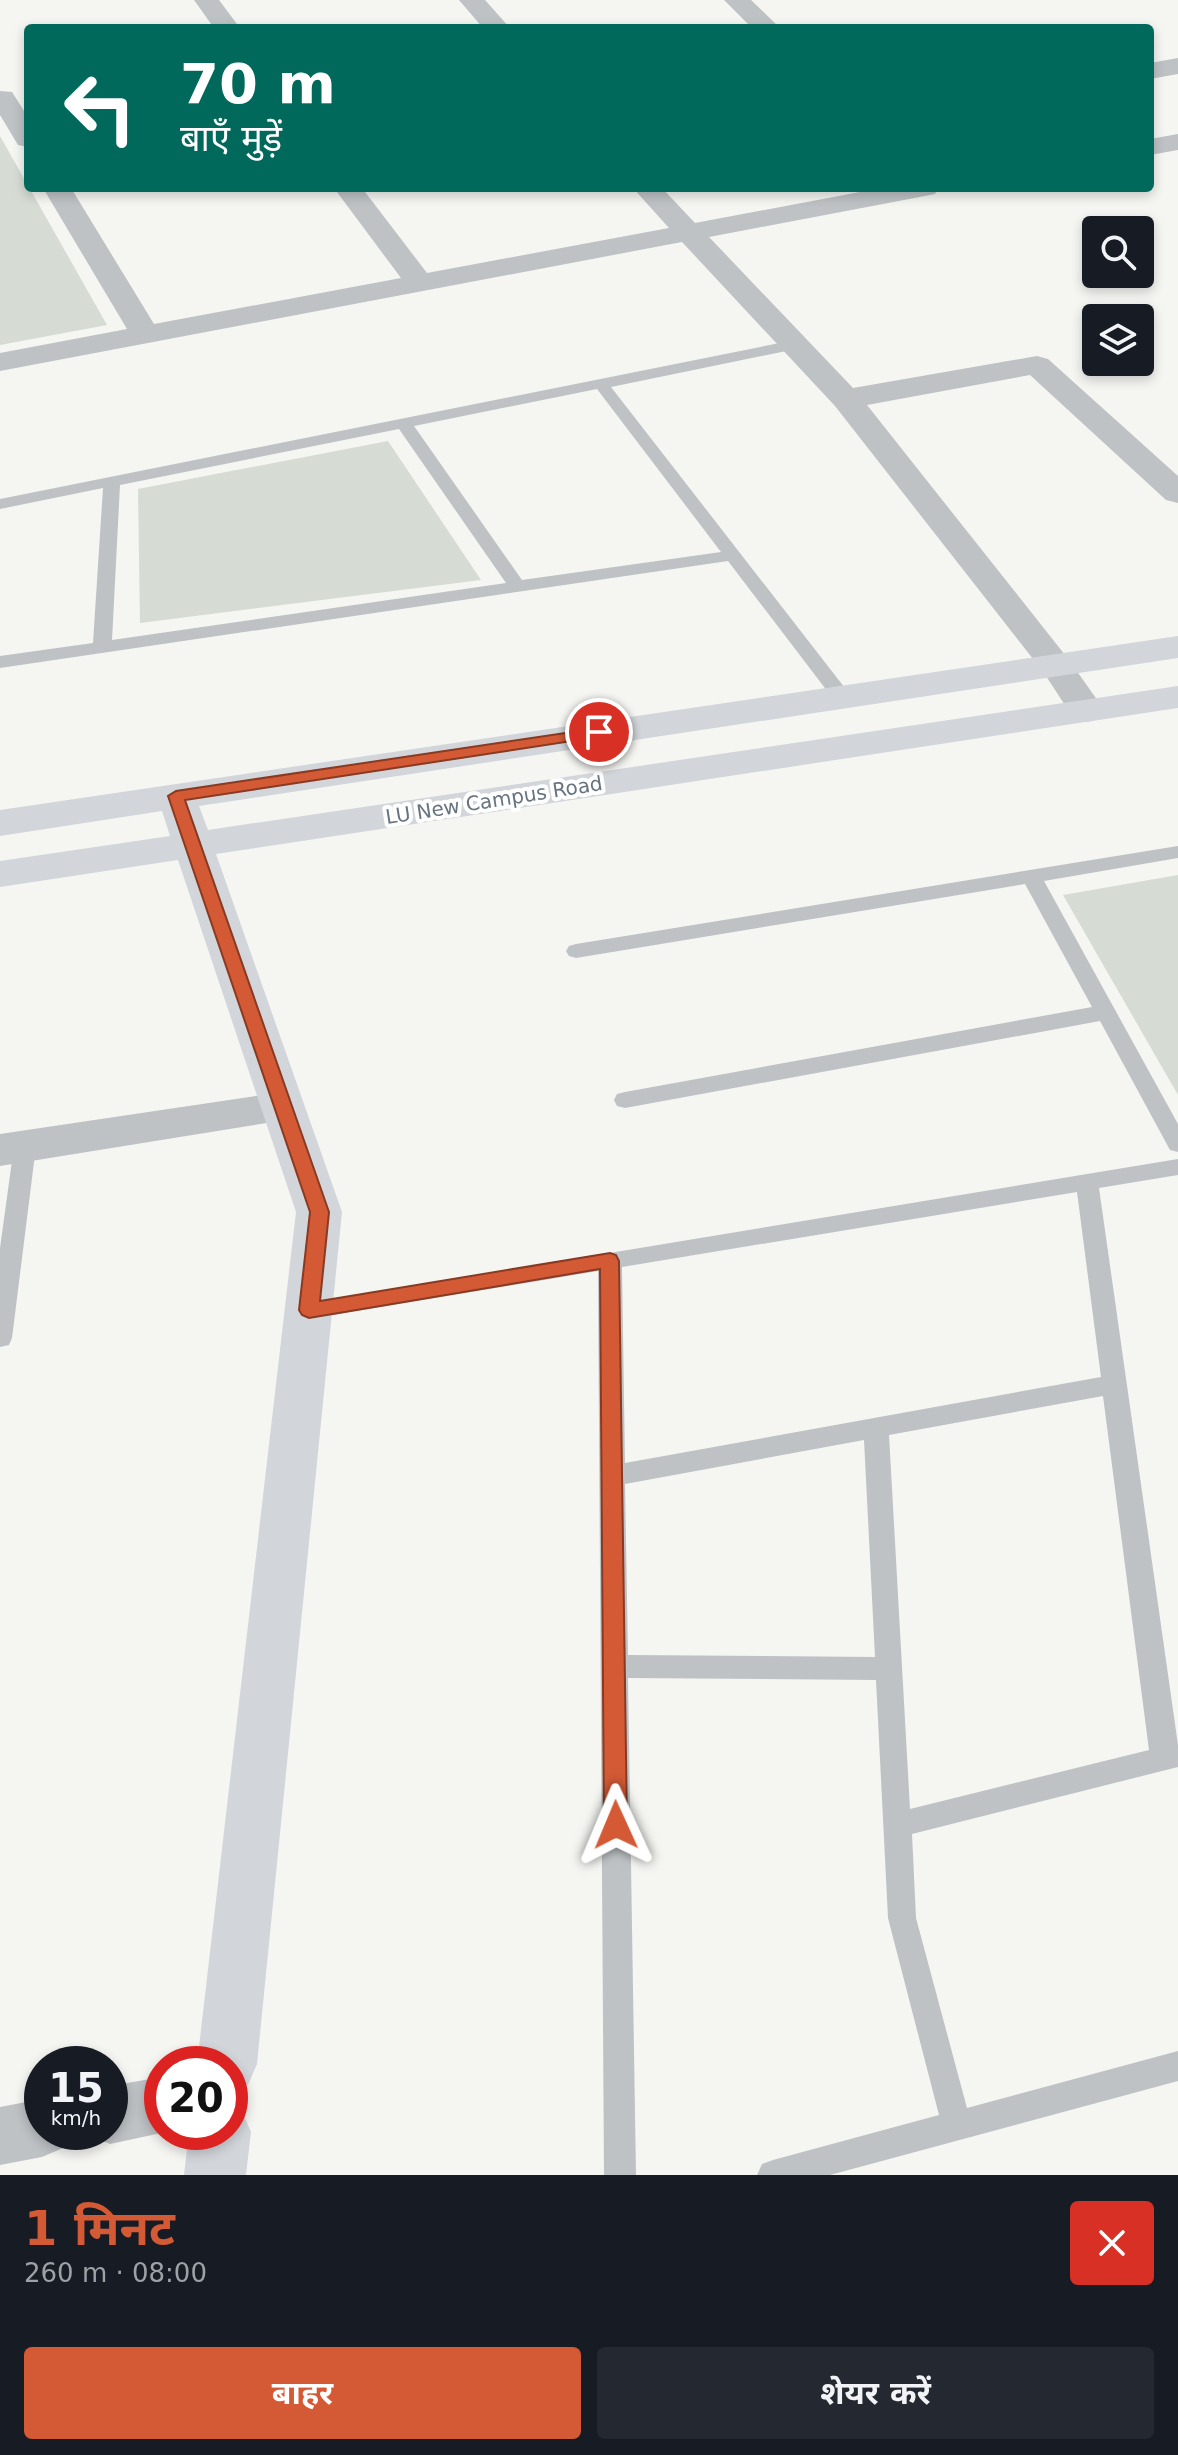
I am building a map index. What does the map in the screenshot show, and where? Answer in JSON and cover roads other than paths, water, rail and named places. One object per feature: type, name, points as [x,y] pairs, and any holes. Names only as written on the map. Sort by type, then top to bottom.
[{"type":"street","points":[[206,0],[224,24]]},
{"type":"street","points":[[471,0],[493,24]]},
{"type":"street","points":[[736,0],[763,24]]},
{"type":"street","points":[[1154,70],[1178,66]]},
{"type":"street","points":[[10,97],[24,130]]},
{"type":"street","points":[[1154,146],[1178,142]]},
{"type":"street","points":[[59,192],[145,334]]},
{"type":"street","points":[[351,192],[419,282]]},
{"type":"street","points":[[651,192],[846,399],[1057,667],[1087,711]]},
{"type":"street","points":[[0,362],[903,192]]},
{"type":"street","points":[[846,399],[1037,365],[1178,493]]},
{"type":"street","points":[[0,823],[1178,647]]},
{"type":"street","name":"LU New Campus Road","points":[[0,874],[1178,697]]},
{"type":"street","points":[[176,796],[319,1212],[229,2046]]},
{"type":"street","points":[[12,1148],[283,1107]]},
{"type":"street","points":[[0,2136],[24,2131]]},
{"type":"street","points":[[215,2175],[218,2150]]},
{"type":"lane","points":[[0,504],[795,345]]},
{"type":"lane","points":[[601,384],[841,696]]},
{"type":"lane","points":[[403,423],[518,587]]},
{"type":"lane","points":[[102,647],[112,482]]},
{"type":"lane","points":[[0,662],[733,555]]},
{"type":"lane","points":[[576,951],[1178,852]]},
{"type":"lane","points":[[1031,876],[1178,1144]]},
{"type":"lane","points":[[625,1100],[1106,1012]]},
{"type":"lane","points":[[0,1338],[12,1148]]},
{"type":"lane","points":[[309,1310],[1178,1167]]},
{"type":"lane","points":[[897,1825],[1171,1757],[1114,1384],[1087,1182]]},
{"type":"lane","points":[[610,1261],[620,2175]]},
{"type":"lane","points":[[612,1476],[1114,1384]]},
{"type":"lane","points":[[876,1428],[902,1918],[957,2126]]},
{"type":"lane","points":[[614,1666],[889,1669]]},
{"type":"lane","points":[[773,2175],[1178,2066]]}]
